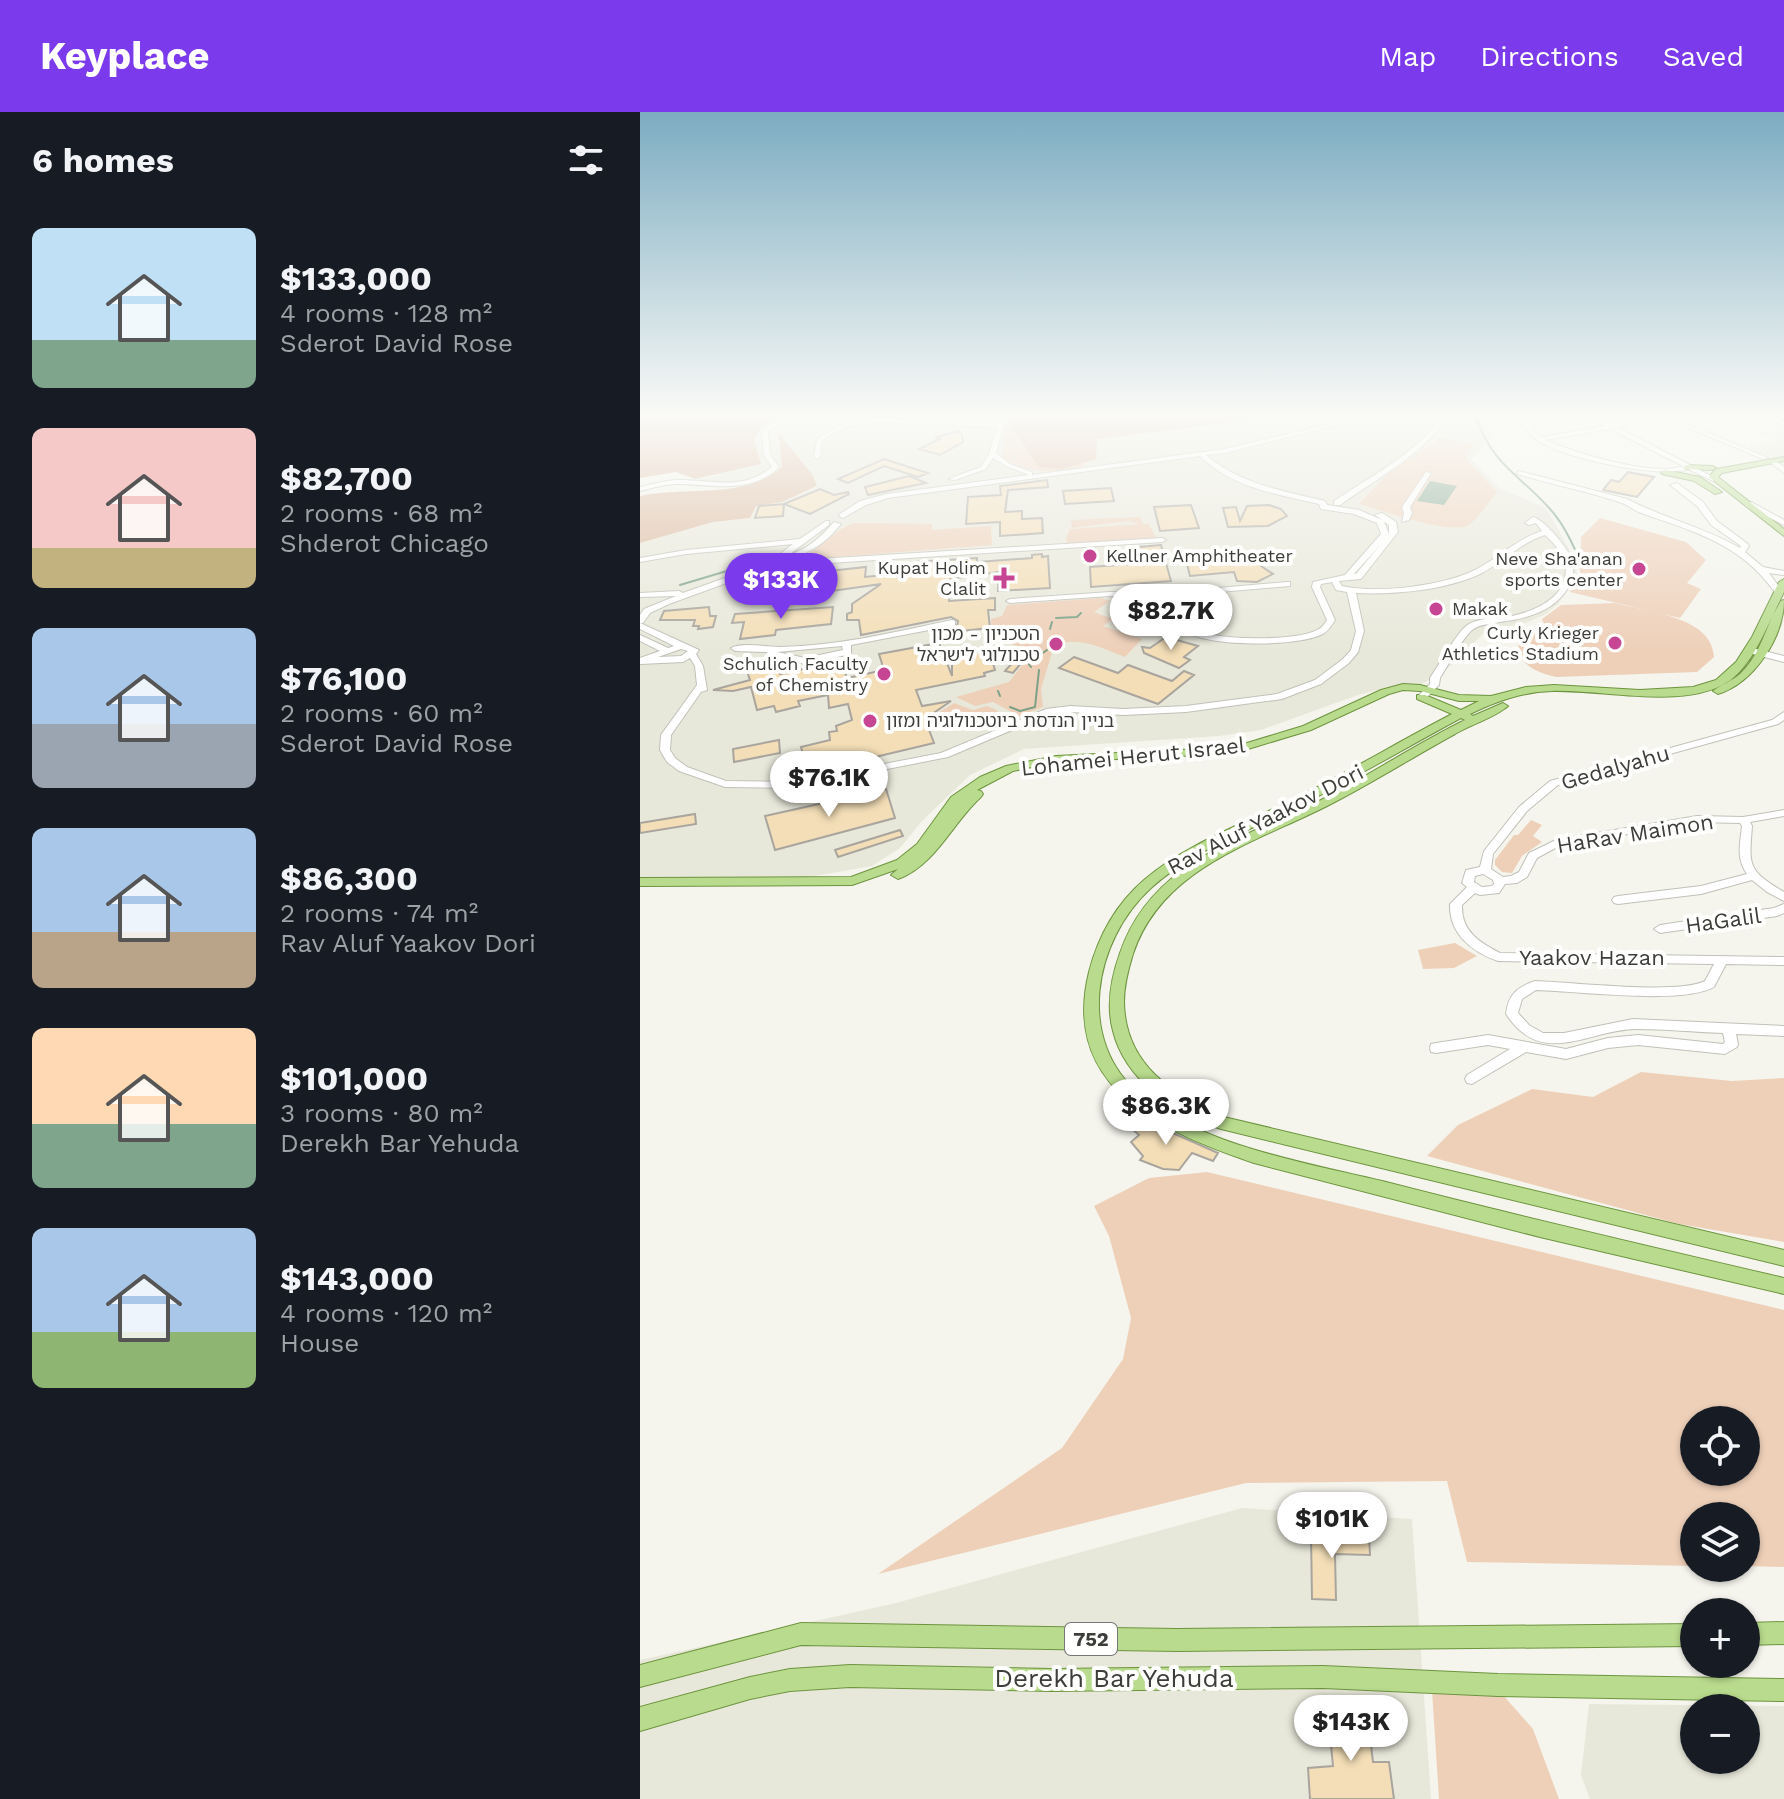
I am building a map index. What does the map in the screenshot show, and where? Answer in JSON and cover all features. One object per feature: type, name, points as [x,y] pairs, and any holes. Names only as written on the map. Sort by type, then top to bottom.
[{"type":"main road","points":[[1724,495],[1764,524],[1782,545]]},
{"type":"main road","points":[[1735,495],[1784,533]]},
{"type":"main road","name":"Rav Aluf Yaakov Dori","points":[[1782,585],[1749,675],[1736,684],[1703,695],[1656,698],[1546,696],[1470,714],[1182,858],[1134,896],[1110,931],[1098,960],[1089,1013],[1103,1062],[1140,1106],[1176,1127],[1254,1156],[1540,1229],[1784,1286]]},
{"type":"main road","name":"Rav Aluf Yaakov Dori","points":[[1784,603],[1757,652],[1731,675],[1701,687],[1655,692],[1546,688],[1511,693],[1470,714],[1327,801],[1192,869],[1158,897],[1133,932],[1115,998],[1118,1031],[1126,1051],[1164,1094],[1221,1123],[1784,1258]]},
{"type":"main road","points":[[1757,652],[1778,657]]},
{"type":"main road","name":"Lohamei Herut Israel","points":[[640,882],[852,881],[902,863],[921,847],[955,800],[984,780],[1010,768],[1056,759],[1182,753],[1248,746],[1307,728],[1394,689],[1412,687],[1470,714]]},
{"type":"main road","name":"Lohamei Herut Israel","points":[[640,891],[820,892],[865,887],[915,866],[962,807],[989,786],[1016,774],[1053,766],[1197,759],[1252,752],[1307,736],[1393,699],[1432,696],[1476,699],[1511,693]]},
{"type":"main road","points":[[1432,696],[1445,713],[1445,724]]},
{"type":"main road","points":[[1760,1634],[1784,1633]]},
{"type":"main road","name":"Derekh Bar Yehuda","points":[[640,1676],[801,1634],[1177,1640],[1680,1635]]},
{"type":"main road","name":"Derekh Bar Yehuda","points":[[640,1719],[750,1688],[790,1680],[850,1676],[1051,1680],[1323,1677],[1498,1685],[1784,1690]]},
{"type":"street","points":[[687,657],[694,648],[681,646],[640,624],[647,611],[804,552],[822,541],[839,519],[870,498],[888,495]]},
{"type":"street","points":[[640,609],[756,567],[793,549],[826,523],[872,500],[900,495]]},
{"type":"street","points":[[1010,601],[1110,594],[1162,595],[1190,631],[1223,641],[1309,635],[1324,629],[1331,620],[1316,587],[1317,582],[1335,581],[1348,576],[1385,534],[1380,522],[1369,517],[1298,495]]},
{"type":"street","points":[[1333,504],[1345,495]]},
{"type":"street","points":[[1333,504],[1347,495]]},
{"type":"street","points":[[640,638],[655,644],[667,654],[687,657],[701,679],[666,735],[665,750],[683,769],[725,784],[761,787],[844,777],[944,755],[1046,712],[1070,709],[1123,712],[1186,709],[1279,697],[1318,682],[1346,661],[1355,650],[1360,631],[1358,585],[1395,528],[1389,520],[1349,502],[1350,495]]},
{"type":"street","points":[[1405,520],[1408,513],[1406,507],[1414,495]]},
{"type":"street","points":[[1600,495],[1709,535],[1740,553],[1782,585]]},
{"type":"street","points":[[1687,495],[1700,504],[1714,523],[1745,546],[1740,553]]},
{"type":"street","points":[[1333,504],[1359,508]]},
{"type":"street","points":[[1748,504],[1784,523]]},
{"type":"street","points":[[1432,696],[1469,628],[1531,613],[1555,599],[1566,587],[1571,578],[1570,563],[1539,521],[1531,521],[1536,509]]},
{"type":"street","points":[[1335,581],[1339,588],[1358,585],[1386,589],[1421,587],[1470,575],[1527,538],[1546,532]]},
{"type":"street","points":[[640,560],[806,540]]},
{"type":"street","points":[[782,564],[1162,540]]},
{"type":"street","points":[[777,544],[789,545],[793,549]]},
{"type":"street","points":[[1761,569],[1784,573]]},
{"type":"street","points":[[1348,576],[1358,585]]},
{"type":"street","points":[[1184,593],[1287,584]]},
{"type":"street","points":[[640,595],[679,593]]},
{"type":"street","points":[[735,648],[763,650],[805,661],[848,652],[846,642],[952,623]]},
{"type":"street","points":[[640,661],[653,653],[655,644]]},
{"type":"street","points":[[640,661],[667,654],[681,646]]},
{"type":"street","name":"Gedalyahu","points":[[1485,870],[1488,853],[1523,809],[1554,783],[1775,722],[1784,715]]},
{"type":"street","name":"HaRav Maimon","points":[[1500,881],[1513,880],[1523,874],[1533,856],[1556,843],[1697,819],[1743,820],[1784,813]]},
{"type":"street","points":[[1743,820],[1747,826],[1743,852],[1754,876],[1784,897]]},
{"type":"street","points":[[1485,870],[1495,874],[1500,881],[1498,888],[1490,892],[1473,888],[1467,876],[1474,871],[1485,870]]},
{"type":"street","points":[[1618,900],[1701,890],[1754,876]]},
{"type":"street","name":"Yaakov Hazan","points":[[1473,888],[1456,904],[1456,923],[1470,941],[1498,957],[1784,961]]},
{"type":"street","name":"HaGalil","points":[[1660,929],[1777,912],[1784,908]]},
{"type":"street","points":[[1722,960],[1712,983],[1703,988],[1647,990],[1535,985],[1520,991],[1513,999],[1512,1014],[1524,1028],[1541,1038],[1564,1038],[1633,1024],[1784,1031]]},
{"type":"street","points":[[1436,1048],[1488,1040],[1566,1054],[1608,1043],[1638,1040],[1725,1049],[1732,1044],[1729,1029]]},
{"type":"street","points":[[1472,1079],[1522,1048]]},
{"type":"shaded area","points":[[798,495],[782,502],[756,506],[750,518],[713,522],[640,543],[640,496]]},
{"type":"shaded area","name":"הטכניון - מכון טכנולוגי לישראל","points":[[799,495],[1515,495],[1546,508],[1575,559],[1577,575],[1558,604],[1546,614],[1523,624],[1485,632],[1448,668],[1422,684],[1402,684],[1358,695],[1261,730],[1219,736],[1024,749],[970,775],[922,821],[900,848],[872,866],[798,879],[640,878],[640,543],[713,522],[750,518],[756,506],[782,502]]},
{"type":"shaded area","points":[[1368,495],[1495,495],[1472,522],[1460,527],[1415,520],[1359,504]]},
{"type":"shaded area","points":[[1421,495],[1451,495],[1444,505],[1417,501]]},
{"type":"shaded area","points":[[1140,517],[1143,524],[1149,524],[1156,538],[1067,545],[1070,529],[1140,524],[1127,521],[1072,528],[1071,520]]},
{"type":"shaded area","name":"Neve Sha'anan sports center","points":[[1600,518],[1686,542],[1706,560],[1687,583],[1701,589],[1680,618],[1570,592],[1580,577],[1581,537]]},
{"type":"shaded area","points":[[854,523],[932,524],[932,530],[991,526],[992,545],[798,560]]},
{"type":"shaded area","points":[[1101,598],[1110,601],[1094,612],[1113,619],[1103,626],[1142,639],[1125,657],[1081,642],[1054,646],[1041,689],[1043,707],[1019,716],[993,702],[975,706],[956,697],[1009,682],[1034,650],[1002,642],[992,633],[991,619],[1002,616],[1007,605]]},
{"type":"shaded area","name":"Curly Krieger Athletics Stadium","points":[[1615,603],[1660,613],[1690,624],[1710,643],[1714,657],[1697,672],[1556,677],[1535,670],[1521,656],[1519,640],[1526,630],[1544,624],[1542,619],[1561,605]]},
{"type":"shaded area","points":[[954,703],[973,710],[987,706],[999,711],[937,731],[928,719]]},
{"type":"shaded area","points":[[1531,820],[1542,825],[1533,836],[1542,842],[1522,856],[1512,873],[1502,872],[1495,865],[1495,860],[1514,835],[1518,835]]},
{"type":"shaded area","points":[[1455,943],[1477,956],[1454,968],[1423,969],[1418,950]]},
{"type":"shaded area","points":[[1641,1072],[1732,1081],[1784,1078],[1784,1242],[1679,1224],[1427,1156],[1458,1125],[1532,1089],[1593,1097]]},
{"type":"shaded area","points":[[1207,1172],[1784,1310],[1784,1567],[1760,1566],[1760,1502],[1680,1502],[1680,1566],[1467,1562],[1447,1481],[1246,1483],[878,1574],[1062,1448],[1123,1359],[1131,1318],[1109,1236],[1094,1206],[1149,1178]]},
{"type":"shaded area","points":[[1242,1508],[1412,1519],[1431,1799],[640,1799],[640,1660],[896,1603]]},
{"type":"shaded area","points":[[1432,1690],[1502,1694],[1533,1729],[1559,1799],[1439,1799]]},
{"type":"shaded area","points":[[1589,1704],[1680,1705],[1680,1774],[1760,1774],[1760,1706],[1784,1706],[1784,1799],[1590,1799],[1581,1775]]},
{"type":"building","points":[[806,495],[848,495],[810,514],[784,504]]},
{"type":"building","points":[[1007,495],[1005,512],[1022,511],[1022,519],[1042,518],[1043,533],[1000,536],[1000,522],[966,524],[968,497]]},
{"type":"building","points":[[1064,495],[1113,495],[1114,501],[1065,504]]},
{"type":"building","points":[[784,504],[783,516],[755,518],[759,506]]},
{"type":"building","points":[[1191,505],[1199,528],[1160,531],[1154,507]]},
{"type":"building","points":[[1269,505],[1281,509],[1287,516],[1268,526],[1228,527],[1223,508],[1236,507],[1240,521],[1247,506]]},
{"type":"building","points":[[1161,545],[1171,581],[1091,587],[1090,567],[1133,564],[1141,559],[1139,547]]},
{"type":"building","points":[[1042,554],[1042,557],[1048,556],[1050,588],[998,591],[999,572],[950,579],[949,601],[995,598],[995,610],[988,610],[990,628],[951,632],[958,621],[951,617],[861,635],[859,620],[847,620],[847,614],[852,612],[852,604],[881,584],[825,592],[819,589],[823,583],[821,572],[866,567],[865,577],[885,575],[886,570],[913,568],[915,562],[977,558],[977,562],[1032,558],[1032,555]]},
{"type":"building","points":[[1222,559],[1231,564],[1252,560],[1273,574],[1257,582],[1237,581],[1234,572],[1190,576],[1187,564]]},
{"type":"building","points":[[807,571],[803,593],[762,597],[764,590],[734,592],[735,583],[766,580],[765,574]]},
{"type":"building","points":[[709,607],[710,616],[716,616],[713,627],[698,629],[699,626],[693,626],[695,620],[660,620],[664,611]]},
{"type":"building","points":[[833,607],[831,624],[776,630],[775,635],[740,639],[744,622],[732,623],[735,614]]},
{"type":"building","points":[[1166,637],[1198,646],[1184,657],[1190,660],[1179,668],[1144,653],[1142,647],[1150,648]]},
{"type":"building","points":[[939,643],[952,676],[952,657],[989,650],[995,670],[984,673],[985,676],[916,690],[922,706],[951,701],[925,719],[934,743],[808,773],[801,747],[830,740],[829,732],[837,731],[836,726],[852,720],[848,704],[829,708],[828,695],[798,701],[800,706],[776,712],[774,706],[757,710],[751,687],[733,691],[713,690],[750,680],[747,671],[778,665],[780,674],[823,665],[824,671],[844,669],[847,678],[884,670],[879,654]]},
{"type":"building","points":[[1013,648],[1031,651],[1013,673],[1005,671],[1016,659],[1006,657]]},
{"type":"building","points":[[1074,657],[1118,673],[1128,665],[1172,681],[1184,671],[1194,675],[1158,704],[1059,668]]},
{"type":"building","points":[[779,740],[780,753],[734,762],[733,749]]},
{"type":"building","points":[[886,789],[895,818],[775,850],[765,816]]},
{"type":"building","points":[[695,814],[696,824],[640,833],[640,823]]},
{"type":"building","points":[[900,830],[903,836],[838,857],[835,850]]},
{"type":"building","points":[[1141,1120],[1147,1126],[1154,1124],[1163,1133],[1166,1130],[1218,1153],[1213,1161],[1192,1153],[1179,1170],[1163,1169],[1140,1160],[1143,1156],[1131,1142],[1139,1135],[1130,1127]]},
{"type":"building","points":[[1311,1534],[1369,1536],[1370,1555],[1335,1554],[1336,1600],[1312,1599]]},
{"type":"building","points":[[1367,1711],[1373,1762],[1389,1762],[1394,1799],[1310,1799],[1308,1768],[1333,1766],[1328,1713]]},
{"type":"waterway","points":[[1537,495],[1559,520],[1579,558]]},
{"type":"waterway","points":[[680,585],[740,567]]},
{"type":"waterway","points":[[1056,618],[1077,617],[1081,613]]},
{"type":"waterway","points":[[1050,629],[1052,622]]},
{"type":"waterway","points":[[1031,667],[1028,663],[1047,650]]},
{"type":"waterway","points":[[1010,707],[1020,711],[1035,707],[1039,670]]},
{"type":"waterway","points":[[998,691],[1000,696]]},
{"type":"waterway","points":[[1040,721],[1044,724]]},
{"type":"place","name":"Kellner Amphitheater","points":[[1090,556]]},
{"type":"place","name":"Neve Sha'anan sports center","points":[[1639,569]]},
{"type":"place","name":"Kupat Holim Clalit","points":[[1004,578]]},
{"type":"place","name":"Makak","points":[[1436,609]]},
{"type":"place","name":"Curly Krieger Athletics Stadium","points":[[1615,643]]},
{"type":"place","name":"הטכניון - מכון טכנולוגי לישראל","points":[[1056,644]]},
{"type":"place","name":"Schulich Faculty of Chemistry","points":[[884,674]]},
{"type":"place","name":"בניין הנדסת ביוטכנולוגיה ומזון","points":[[870,721]]}]
